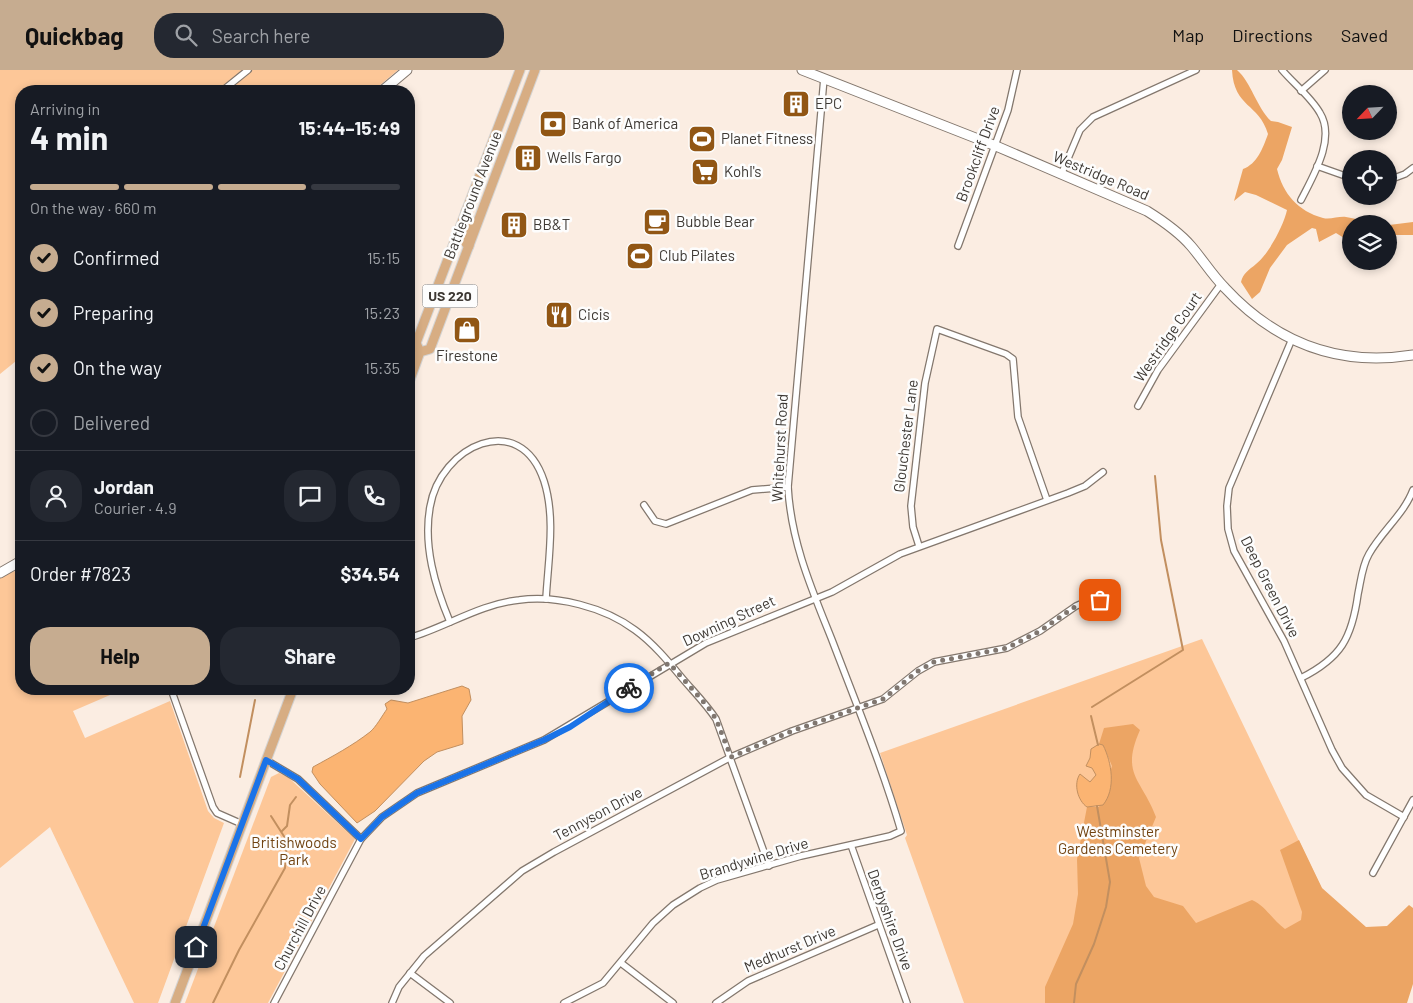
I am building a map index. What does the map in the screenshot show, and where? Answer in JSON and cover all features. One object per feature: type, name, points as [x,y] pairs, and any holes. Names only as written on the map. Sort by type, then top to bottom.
[{"type":"main road","points":[[389,85],[407,70]]},
{"type":"main road","name":"Battleground Avenue","points":[[415,366],[420,352],[416,343],[520,70]]},
{"type":"main road","name":"Battleground Avenue","points":[[420,352],[430,349],[535,70]]},
{"type":"main road","name":"Westridge Road","points":[[802,70],[996,146],[1061,175],[1133,203],[1165,222],[1190,246],[1221,284],[1250,313],[1292,339],[1316,349],[1351,358],[1395,358],[1413,355]]},
{"type":"main road","points":[[466,211],[469,221],[464,240],[469,246]]},
{"type":"main road","points":[[0,573],[15,564]]},
{"type":"main road","points":[[175,1003],[291,695]]},
{"type":"street","points":[[229,85],[248,70]]},
{"type":"street","name":"Brookcliff Drive","points":[[958,246],[996,146],[1008,110],[1017,70]]},
{"type":"street","points":[[1061,175],[1080,130],[1093,116],[1196,70]]},
{"type":"street","points":[[1282,70],[1316,107],[1324,123],[1324,146],[1301,200]]},
{"type":"street","points":[[1301,91],[1325,70]]},
{"type":"street","name":"Whitehurst Road","points":[[824,78],[788,487],[792,532],[901,831]]},
{"type":"street","points":[[1317,166],[1342,175]]},
{"type":"street","points":[[1397,177],[1413,168]]},
{"type":"street","name":"Westridge Court","points":[[1138,406],[1158,370],[1221,284]]},
{"type":"street","name":"Glouchester Lane","points":[[919,546],[913,528],[911,506],[925,383],[937,329],[1006,354],[1013,359],[1018,417],[1047,500]]},
{"type":"street","name":"Deep Green Drive","points":[[1292,339],[1229,488],[1226,506],[1228,529],[1234,551],[1284,641],[1342,768],[1366,795],[1404,817]]},
{"type":"street","points":[[450,622],[434,580],[429,552],[430,505],[438,483],[449,463],[470,448],[486,441],[506,441],[525,451],[537,464],[544,480],[551,523],[546,598]]},
{"type":"street","name":"Downing Street","points":[[361,839],[382,817],[417,793],[544,740],[570,727],[669,663],[706,643],[846,585],[887,560],[919,546],[1085,486],[1103,472]]},
{"type":"street","points":[[644,505],[655,521],[666,524],[752,490],[788,487]]},
{"type":"street","points":[[1301,678],[1320,669],[1336,656],[1350,632],[1356,614],[1363,566],[1383,532],[1410,503],[1413,490]]},
{"type":"street","points":[[415,636],[495,605],[520,600],[546,598],[582,606],[618,620],[634,629],[669,663],[708,707],[716,719],[769,866]]},
{"type":"street","name":"Tennyson Drive","points":[[392,1003],[399,987],[424,956],[522,871],[731,757],[792,731],[883,699],[918,671],[934,662],[1007,648],[1040,631],[1076,606],[1090,600],[1112,603]]},
{"type":"street","points":[[173,695],[213,807],[217,813],[242,824]]},
{"type":"street","points":[[266,760],[298,779],[361,839]]},
{"type":"street","points":[[1373,873],[1413,800]]},
{"type":"street","name":"Brandywine Drive","points":[[564,1003],[603,983],[653,923],[682,898],[717,880],[890,836],[901,831]]},
{"type":"street","name":"Churchill Drive","points":[[274,1003],[361,839]]},
{"type":"street","name":"Derbyshire Drive","points":[[851,845],[907,1003]]},
{"type":"street","name":"Medhurst Drive","points":[[716,1003],[748,981],[878,925]]},
{"type":"street","points":[[621,963],[674,1003]]},
{"type":"street","points":[[410,973],[450,1003]]},
{"type":"green space","points":[[0,70],[398,70],[380,85],[15,85],[15,362],[0,374]]},
{"type":"green space","points":[[1232,70],[1237,70],[1242,75],[1266,116],[1271,121],[1292,127],[1282,160],[1277,169],[1288,194],[1299,206],[1314,215],[1329,219],[1342,217],[1342,237],[1336,233],[1319,242],[1316,229],[1312,228],[1287,245],[1270,268],[1260,292],[1252,299],[1241,282],[1243,276],[1261,260],[1270,247],[1283,224],[1287,210],[1256,195],[1245,192],[1234,201],[1243,169],[1256,159],[1262,150],[1268,134],[1259,116],[1237,92]]},
{"type":"green space","points":[[1413,222],[1413,235],[1397,235],[1397,224]]},
{"type":"green space","points":[[15,571],[15,695],[110,695],[73,711],[85,738],[170,701],[208,811],[214,818],[224,823],[158,1003],[134,1003],[50,827],[0,868],[0,577]]},
{"type":"green space","name":"Westminster Gardens Cemetery","points":[[1202,639],[1374,997],[1364,1003],[964,1003],[905,838],[907,835],[880,753]]},
{"type":"green space","points":[[1133,724],[1140,730],[1132,757],[1135,776],[1156,817],[1139,858],[1146,886],[1154,897],[1183,906],[1196,923],[1252,900],[1285,929],[1301,920],[1302,912],[1280,850],[1299,840],[1322,888],[1366,927],[1387,926],[1409,905],[1413,908],[1413,984],[1407,1003],[1045,1003],[1045,987],[1073,924],[1078,894],[1077,859],[1087,807],[1099,807],[1112,766],[1103,745],[1099,744],[1104,728]]},
{"type":"green space","name":"Britishwoods Park","points":[[279,773],[289,778],[355,839],[268,1003],[185,1003],[271,777]]},
{"type":"shaded area","points":[[462,686],[469,689],[471,700],[462,716],[463,744],[437,752],[424,761],[375,811],[357,823],[320,784],[312,772],[313,767],[370,732],[387,709],[385,704],[391,700],[408,703]]},
{"type":"shaded area","points":[[1099,744],[1103,745],[1109,760],[1110,791],[1103,805],[1087,807],[1079,797],[1077,783],[1080,774],[1090,782],[1096,775],[1092,768],[1086,766],[1090,758],[1091,749]]},
{"type":"waterway","points":[[1092,707],[1183,650],[1161,540],[1155,476]]},
{"type":"waterway","points":[[240,777],[255,700]]},
{"type":"waterway","points":[[1091,716],[1098,745]]},
{"type":"waterway","points":[[282,831],[287,826],[290,805],[296,797]]},
{"type":"waterway","points":[[1074,1003],[1076,984],[1094,944],[1106,907],[1110,882],[1097,806]]},
{"type":"waterway","points":[[213,1003],[239,950],[285,868],[287,841],[271,816]]},
{"type":"way so far","points":[[629,688],[669,663],[708,707],[716,719],[731,757],[792,731],[883,699],[918,671],[934,662],[1007,648],[1040,631],[1076,606],[1090,600],[1100,600]]},
{"type":"place","name":"EPC","points":[[796,104]]},
{"type":"place","name":"Bank of America","points":[[553,124]]},
{"type":"place","name":"Planet Fitness","points":[[702,139]]},
{"type":"place","name":"Wells Fargo","points":[[528,158]]},
{"type":"place","name":"Kohl's","points":[[705,172]]},
{"type":"place","name":"Bubble Bear","points":[[657,222]]},
{"type":"place","name":"BB&T","points":[[514,225]]},
{"type":"place","name":"Club Pilates","points":[[640,256]]},
{"type":"place","name":"Cicis","points":[[559,315]]},
{"type":"place","name":"Firestone","points":[[467,330]]},
{"type":"route","points":[[196,947],[266,760],[287,770],[298,779],[361,839],[382,817],[417,793],[492,760],[544,740],[570,727],[629,688]]}]
